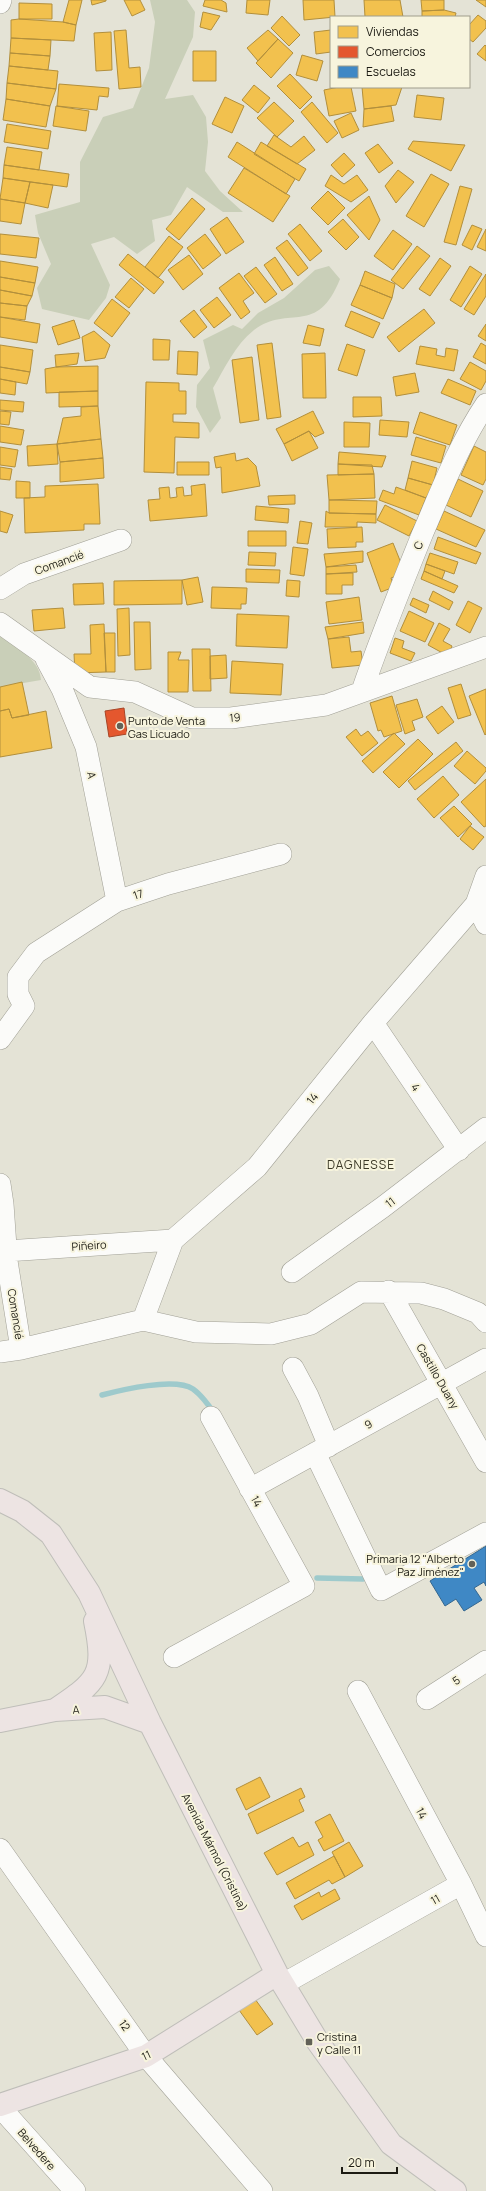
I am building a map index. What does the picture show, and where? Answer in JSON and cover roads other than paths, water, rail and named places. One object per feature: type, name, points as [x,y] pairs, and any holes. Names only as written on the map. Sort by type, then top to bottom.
[{"type":"main road","name":"Avenida Mármol (Cristina)","points":[[0,1500],[22,1511],[51,1534],[89,1593],[150,1723],[280,1979],[318,2042],[391,2144],[417,2165],[455,2191]]},
{"type":"main road","points":[[54,1710],[81,1692],[96,1676],[100,1648],[89,1593]]},
{"type":"main road","name":"A","points":[[0,1721],[54,1710],[105,1707],[150,1723]]},
{"type":"main road","name":"11","points":[[0,2106],[146,2056],[280,1979]]},
{"type":"street","name":"C","points":[[362,691],[379,641],[439,495],[472,425],[486,404]]},
{"type":"street","name":"Comancié","points":[[0,589],[24,574],[121,540]]},
{"type":"street","name":"19","points":[[0,623],[45,657],[90,687],[135,692],[192,718],[231,718],[326,705],[486,647]]},
{"type":"street","name":"A","points":[[45,657],[62,689],[86,747],[117,901]]},
{"type":"street","name":"17","points":[[0,1039],[24,1006],[18,994],[18,977],[36,953],[117,901],[168,884],[280,854]]},
{"type":"street","name":"14","points":[[143,1320],[173,1240],[257,1167],[372,1023],[476,904],[486,876]]},
{"type":"street","points":[[476,904],[486,924]]},
{"type":"street","name":"4","points":[[372,1023],[459,1150]]},
{"type":"street","name":"11","points":[[292,1272],[383,1207],[486,1128]]},
{"type":"street","name":"Comancié","points":[[0,1184],[3,1204],[6,1251],[21,1349]]},
{"type":"street","name":"Piñeiro","points":[[6,1251],[173,1240]]},
{"type":"street","points":[[143,1320],[196,1332],[271,1334],[311,1324],[361,1292],[389,1291],[421,1293],[444,1299],[478,1313],[486,1322]]},
{"type":"street","name":"Castillo Duany","points":[[389,1291],[486,1462]]},
{"type":"street","name":"Comancié","points":[[0,1352],[21,1349],[143,1320]]},
{"type":"street","name":"9","points":[[259,1485],[486,1359]]},
{"type":"street","points":[[293,1368],[308,1396],[322,1450],[381,1590],[486,1533]]},
{"type":"street","name":"14","points":[[174,1657],[304,1586],[259,1485],[210,1417]]},
{"type":"street","name":"5","points":[[427,1699],[486,1661]]},
{"type":"street","name":"14","points":[[358,1691],[461,1884],[486,1936]]},
{"type":"street","name":"12","points":[[0,1849],[146,2056],[262,2191]]},
{"type":"street","name":"11","points":[[280,1979],[461,1884]]},
{"type":"street","name":"Belvedere","points":[[0,2106],[75,2191]]},
{"type":"waterway","points":[[102,1395],[122,1390],[161,1384],[174,1384],[193,1389],[207,1403],[213,1412]]},
{"type":"waterway","points":[[317,1578],[363,1579]]},
{"type":"place","name":"Punto de Venta Gas Licuado","points":[[120,726]]},
{"type":"place","name":"Primaria 12 \"Alberto Paz Jiménez\"","points":[[472,1564]]},
{"type":"place","name":"Cristina y Calle 11","points":[[309,2042]]},
{"type":"district","name":"DAGNESSE","points":[[361,1164]]}]
